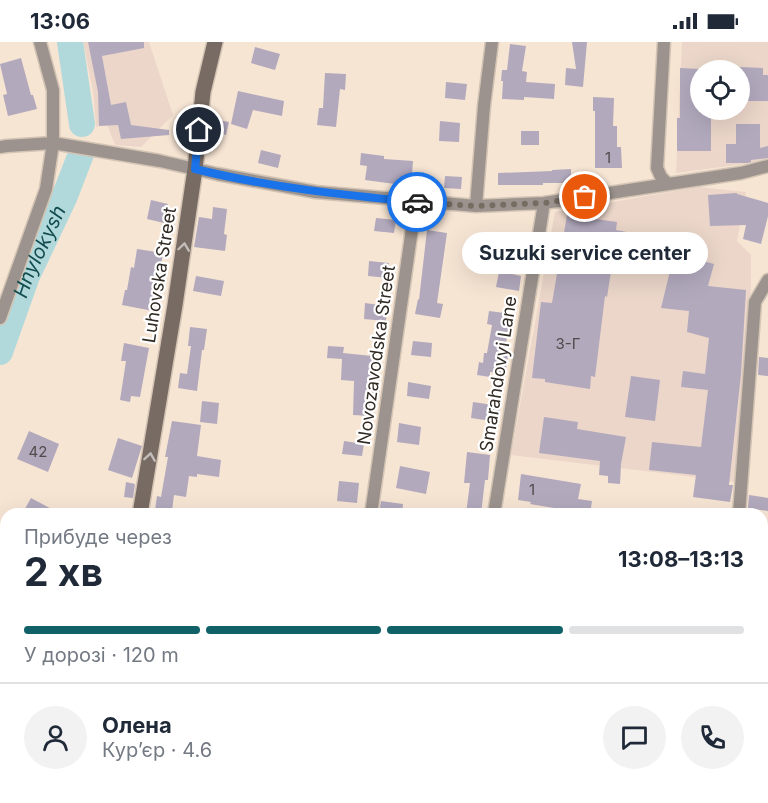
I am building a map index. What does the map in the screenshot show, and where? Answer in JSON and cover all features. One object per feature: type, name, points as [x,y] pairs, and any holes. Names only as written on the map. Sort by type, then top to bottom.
[{"type":"street","points":[[0,318],[46,189],[53,143],[53,90],[40,42]]},
{"type":"street","name":"Luhovska Street","points":[[141,508],[175,305],[195,169],[203,92],[215,42]]},
{"type":"street","points":[[476,206],[492,42]]},
{"type":"street","points":[[664,42],[657,168],[661,177],[668,184]]},
{"type":"street","points":[[0,147],[53,143],[316,192],[476,206],[544,203],[741,173],[768,166]]},
{"type":"street","name":"Novozavodska Street","points":[[372,508],[416,201]]},
{"type":"street","name":"Smarahdovyi Lane","points":[[495,508],[544,203]]},
{"type":"street","points":[[739,508],[754,302],[768,280]]},
{"type":"shaded area","points":[[83,42],[149,42],[173,115],[141,147],[115,145],[107,124],[96,127],[93,91]]},
{"type":"shaded area","points":[[682,42],[768,42],[768,160],[676,173]]},
{"type":"shaded area","points":[[699,187],[746,192],[737,241],[751,255],[751,286],[736,482],[511,455],[555,212]]},
{"type":"building","points":[[88,42],[144,42],[144,48],[102,56],[111,105],[126,102],[131,125],[169,130],[169,135],[121,139],[118,125],[99,126],[98,92]]},
{"type":"building","points":[[572,42],[587,42],[583,87],[565,85],[566,68],[576,69]]},
{"type":"building","points":[[510,44],[526,46],[522,71],[527,72],[526,82],[555,84],[554,99],[524,97],[524,100],[502,99],[502,70],[507,70]]},
{"type":"building","points":[[255,47],[280,54],[275,70],[251,63]]},
{"type":"building","points":[[21,58],[37,109],[8,116],[3,95],[7,94],[0,64]]},
{"type":"building","points":[[750,67],[763,68],[763,75],[768,75],[768,101],[750,101]]},
{"type":"building","points":[[680,68],[690,68],[690,120],[711,120],[711,151],[677,151],[677,118],[680,118]]},
{"type":"building","points":[[325,73],[346,74],[345,90],[340,89],[336,127],[317,125],[319,108],[323,108]]},
{"type":"building","points":[[446,82],[467,84],[465,100],[445,98]]},
{"type":"building","points":[[238,91],[284,101],[282,116],[253,110],[247,129],[231,124]]},
{"type":"building","points":[[593,97],[614,98],[613,126],[617,126],[617,147],[621,147],[622,168],[595,168]]},
{"type":"building","points":[[218,120],[229,122],[226,135],[218,133],[216,140],[208,138],[210,121],[217,123]]},
{"type":"building","points":[[440,121],[460,123],[459,142],[439,141]]},
{"type":"building","points":[[736,124],[760,124],[760,148],[768,146],[768,158],[751,160],[747,163],[726,163],[726,144],[736,144]]},
{"type":"building","points":[[521,131],[539,131],[539,145],[521,145]]},
{"type":"building","points":[[261,150],[281,155],[278,168],[258,163]]},
{"type":"building","points":[[361,153],[384,156],[384,159],[413,161],[411,188],[365,180],[367,166],[360,165]]},
{"type":"building","points":[[571,169],[571,183],[498,185],[498,173]]},
{"type":"building","points":[[445,176],[462,177],[461,189],[444,188]]},
{"type":"building","points":[[737,193],[768,203],[768,216],[761,244],[743,239],[746,225],[710,226],[708,195]]},
{"type":"building","points":[[151,200],[168,204],[164,223],[147,219]]},
{"type":"building","points":[[213,207],[227,209],[224,234],[227,235],[225,251],[194,247],[199,217],[212,219]]},
{"type":"building","points":[[567,215],[617,222],[616,230],[643,235],[641,250],[615,246],[607,297],[605,296],[595,377],[591,376],[590,389],[532,378],[541,302],[552,303]]},
{"type":"building","points":[[376,218],[396,220],[394,233],[374,231]]},
{"type":"building","points":[[427,230],[447,233],[437,303],[443,304],[440,318],[415,314],[419,300]]},
{"type":"building","points":[[491,233],[529,238],[528,249],[515,248],[512,274],[521,276],[519,291],[496,287],[502,257],[489,255]]},
{"type":"building","points":[[137,249],[163,253],[153,311],[122,305],[131,267],[134,268]]},
{"type":"building","points":[[677,254],[714,264],[708,286],[746,290],[741,374],[729,485],[733,485],[730,502],[693,497],[696,475],[649,470],[652,442],[701,447],[708,390],[681,387],[683,371],[705,374],[709,338],[687,332],[689,311],[661,308],[671,267],[673,267]]},
{"type":"building","points":[[369,261],[389,263],[388,278],[368,276]]},
{"type":"building","points":[[196,276],[224,281],[221,296],[193,291]]},
{"type":"building","points":[[365,303],[387,306],[386,321],[364,319]]},
{"type":"building","points":[[489,311],[511,314],[504,355],[508,356],[505,374],[490,372],[490,377],[477,375],[479,362],[483,363],[484,353],[487,353],[492,325],[487,324]]},
{"type":"building","points":[[190,327],[207,329],[197,391],[178,388],[180,373],[187,374],[191,346],[188,346]]},
{"type":"building","points":[[413,341],[432,343],[431,357],[411,355]]},
{"type":"building","points":[[124,343],[149,348],[140,397],[131,396],[130,402],[120,400],[126,361],[121,361]]},
{"type":"building","points":[[328,346],[344,347],[343,353],[372,356],[370,381],[380,381],[379,399],[370,399],[370,416],[353,415],[354,381],[341,380],[342,359],[327,358]]},
{"type":"building","points":[[759,357],[768,358],[768,376],[758,375]]},
{"type":"building","points":[[631,376],[660,380],[655,421],[625,417]]},
{"type":"building","points":[[408,382],[431,386],[429,399],[407,396]]},
{"type":"building","points":[[202,401],[219,403],[217,424],[200,422]]},
{"type":"building","points":[[473,402],[500,406],[498,422],[471,418]]},
{"type":"building","points":[[544,417],[578,422],[577,429],[626,437],[620,484],[608,483],[608,476],[599,475],[600,461],[539,453]]},
{"type":"building","points":[[172,421],[201,425],[197,456],[221,460],[219,477],[197,474],[197,477],[189,476],[186,497],[174,495],[172,508],[155,508],[157,496],[161,497],[168,457],[165,457]]},
{"type":"building","points":[[399,423],[421,427],[419,445],[397,442]]},
{"type":"building","points":[[29,431],[59,444],[48,472],[17,459]]},
{"type":"building","points":[[118,438],[142,446],[132,478],[108,470]]},
{"type":"building","points":[[344,441],[364,444],[362,456],[342,454]]},
{"type":"building","points":[[467,452],[490,455],[488,480],[485,480],[482,508],[467,508],[470,483],[464,483]]},
{"type":"building","points":[[400,466],[430,472],[426,494],[396,488]]},
{"type":"building","points":[[521,474],[581,484],[578,499],[592,501],[591,508],[554,508],[518,500]]},
{"type":"building","points":[[339,481],[359,483],[357,503],[337,501]]},
{"type":"building","points":[[126,482],[135,484],[133,498],[124,497]]},
{"type":"building","points":[[749,495],[768,498],[768,508],[748,508]]},
{"type":"building","points":[[31,498],[50,508],[25,508]]},
{"type":"building","points":[[381,501],[403,504],[403,508],[380,508]]},
{"type":"waterway","name":"Hnylokysh","points":[[70,42],[82,124]]},
{"type":"waterway","name":"Hnylokysh","points":[[0,352],[27,276],[64,198],[81,154]]},
{"type":"way so far","points":[[417,202],[476,206],[544,203],[585,197]]},
{"type":"place","name":"Suzuki service center","points":[[585,197]]},
{"type":"route","points":[[199,130],[195,169],[316,192],[417,202]]}]
